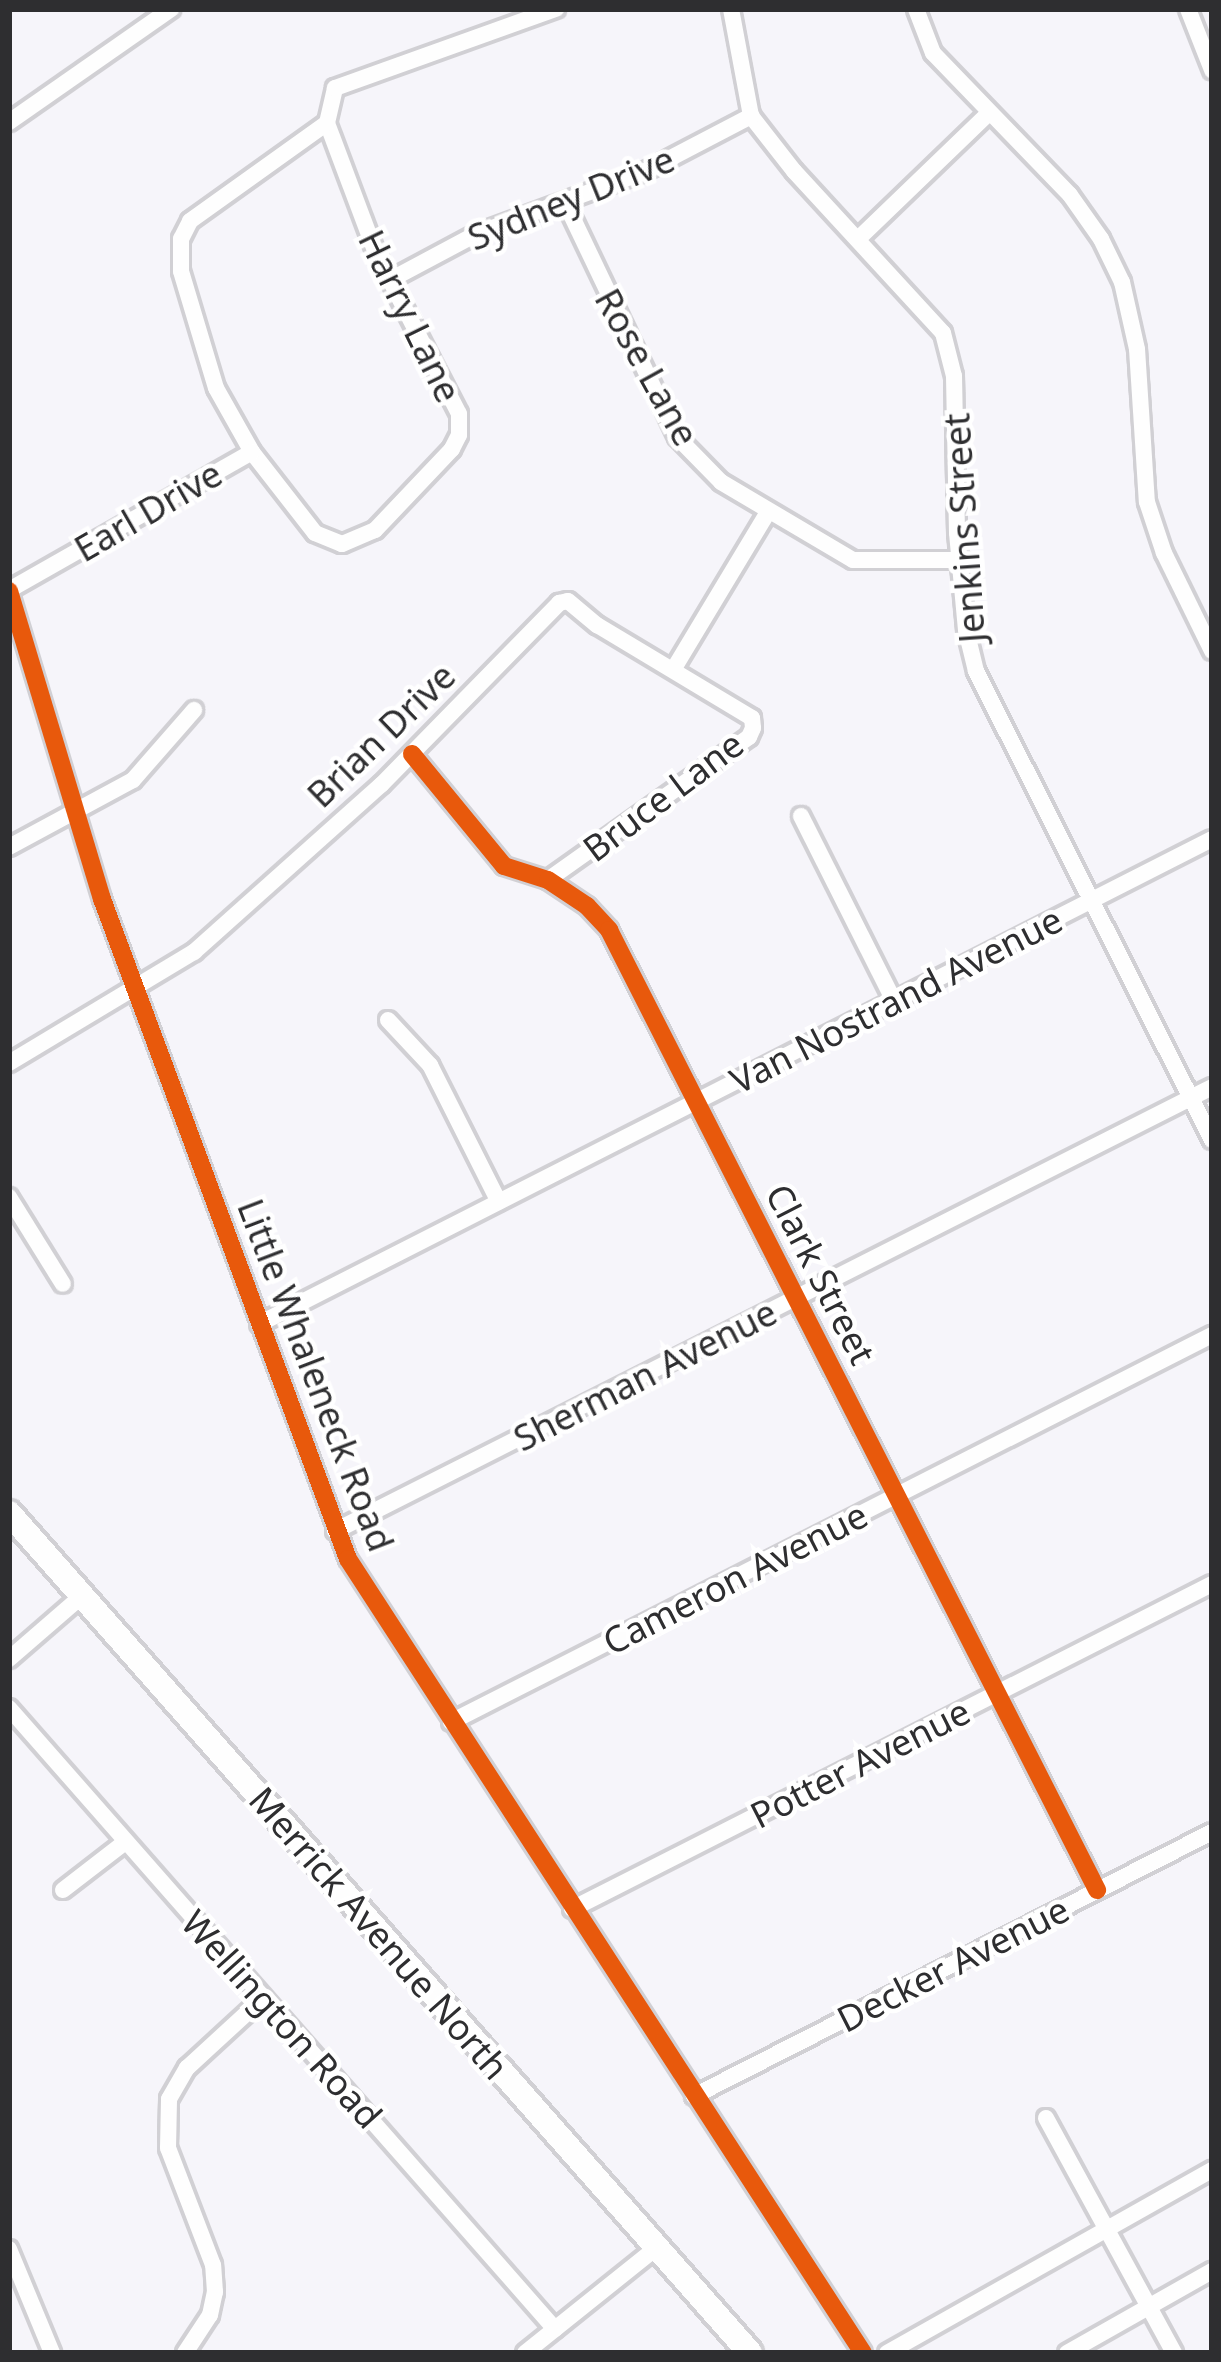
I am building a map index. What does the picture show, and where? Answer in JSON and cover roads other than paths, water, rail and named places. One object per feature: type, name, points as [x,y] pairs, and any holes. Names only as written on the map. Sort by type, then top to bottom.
[{"type":"main road","name":"Merrick Avenue North","points":[[9,1513],[750,2353]]},
{"type":"street","points":[[9,122],[171,9]]},
{"type":"street","name":"Earl Drive","points":[[9,590],[252,452],[217,388],[181,272],[181,238],[190,221],[326,123],[334,88],[556,9]]},
{"type":"street","name":"Jenkins Street","points":[[731,9],[751,116],[794,171],[932,318],[950,352],[966,631],[976,671],[1212,1140]]},
{"type":"street","points":[[916,9],[933,53],[1070,195],[1101,239],[1122,282],[1137,349],[1148,502],[1163,553],[1212,651]]},
{"type":"street","points":[[1187,9],[1212,70]]},
{"type":"street","points":[[858,239],[989,113]]},
{"type":"street","name":"Sydney Drive","points":[[390,280],[476,234],[646,171],[751,116]]},
{"type":"street","name":"Harry Lane","points":[[252,452],[315,533],[343,544],[375,530],[452,449],[459,435],[459,414],[390,280],[326,123]]},
{"type":"street","name":"Rose Lane","points":[[565,202],[677,436],[721,482],[853,560],[962,560]]},
{"type":"street","points":[[673,670],[768,512]]},
{"type":"street","name":"Little Whaleneck Road","points":[[9,590],[12,615],[134,988],[335,1532],[572,1910],[863,2353]]},
{"type":"street","name":"Brian Drive","points":[[9,1063],[194,952],[412,754],[559,603],[568,601],[673,670]]},
{"type":"street","name":"Bruce Lane","points":[[548,880],[749,736],[752,718],[673,670]]},
{"type":"street","points":[[9,847],[133,780],[194,710]]},
{"type":"street","name":"Clark Street","points":[[412,754],[504,866],[548,880],[587,906],[609,931],[1097,1890]]},
{"type":"street","points":[[801,816],[894,1001]]},
{"type":"street","name":"Van Nostrand Avenue","points":[[259,1324],[1212,839]]},
{"type":"street","points":[[388,1020],[430,1065],[499,1202]]},
{"type":"street","name":"Sherman Avenue","points":[[335,1532],[1212,1088]]},
{"type":"street","points":[[9,1197],[63,1285]]},
{"type":"street","name":"Cameron Avenue","points":[[452,1722],[1212,1335]]},
{"type":"street","name":"Potter Avenue","points":[[572,1910],[1212,1584]]},
{"type":"street","points":[[9,1659],[83,1595]]},
{"type":"street","name":"Wellington Road","points":[[9,1708],[555,2329]]},
{"type":"street","name":"Decker Avenue","points":[[694,2096],[1212,1832]]},
{"type":"street","points":[[63,1890],[125,1842]]},
{"type":"street","points":[[185,2353],[204,2326],[215,2293],[213,2265],[168,2148],[170,2099],[187,2068],[263,1998]]},
{"type":"street","points":[[1046,2118],[1174,2353]]},
{"type":"street","points":[[887,2353],[1212,2170]]},
{"type":"street","points":[[525,2353],[656,2248]]},
{"type":"street","points":[[9,2249],[52,2353]]},
{"type":"street","points":[[1067,2353],[1212,2272]]}]
